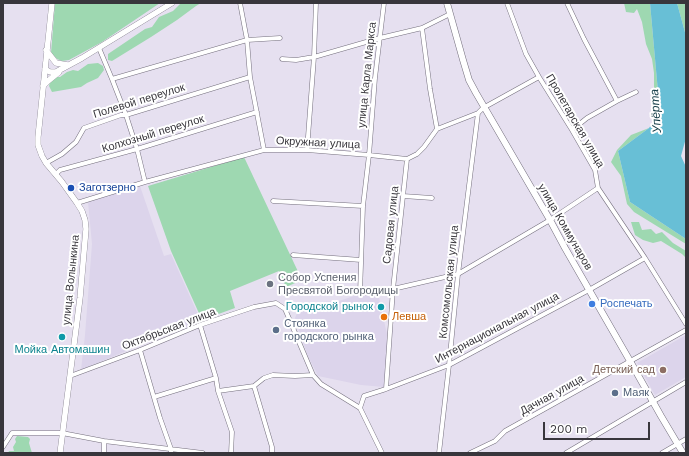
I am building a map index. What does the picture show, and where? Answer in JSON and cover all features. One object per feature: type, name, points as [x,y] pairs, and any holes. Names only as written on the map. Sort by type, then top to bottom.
[{"type":"main road","name":"улица Коммунаров","points":[[447,3],[470,80],[483,108],[550,220],[683,453]]},
{"type":"street","name":"улица Волынкина","points":[[52,3],[46,50],[38,145],[46,163],[56,174],[82,211],[86,229],[80,298],[60,453]]},
{"type":"street","points":[[69,65],[56,63],[45,67],[50,72],[56,72],[69,65],[99,48],[172,3]]},
{"type":"street","points":[[240,3],[247,40],[250,77],[264,150]]},
{"type":"street","points":[[307,150],[314,56],[316,3]]},
{"type":"street","name":"улица Карла Маркса","points":[[384,3],[375,78],[369,155],[363,206],[360,293],[393,289]]},
{"type":"street","name":"Пролетарская улица","points":[[507,3],[526,54],[595,170],[598,188],[645,258],[686,324]]},
{"type":"street","points":[[567,3],[584,39],[617,101]]},
{"type":"street","points":[[282,58],[296,60],[422,28],[450,14]]},
{"type":"street","points":[[422,28],[437,129]]},
{"type":"street","points":[[112,79],[247,40],[280,38]]},
{"type":"street","points":[[99,48],[126,115],[145,182]]},
{"type":"street","points":[[46,50],[56,63]]},
{"type":"street","points":[[43,86],[69,65]]},
{"type":"street","name":"Полевой переулок","points":[[46,163],[62,154],[76,142],[84,128],[121,115],[126,115],[250,77]]},
{"type":"street","points":[[407,160],[417,154],[424,147],[437,129],[478,114],[483,108],[539,77]]},
{"type":"street","points":[[572,130],[587,118],[636,92]]},
{"type":"street","name":"Колхозный переулок","points":[[56,174],[60,170],[136,149],[256,112]]},
{"type":"street","name":"Комсомольская улица","points":[[439,453],[458,274],[478,114]]},
{"type":"street","name":"Окружная улица","points":[[77,203],[145,182],[264,150],[307,150],[407,160]]},
{"type":"street","name":"Садовая улица","points":[[386,389],[393,289],[407,160]]},
{"type":"street","points":[[393,289],[458,274],[550,220],[598,188]]},
{"type":"street","points":[[403,196],[432,198]]},
{"type":"street","points":[[273,201],[363,206]]},
{"type":"street","points":[[294,255],[361,260]]},
{"type":"street","name":"Интернациональная улица","points":[[360,408],[364,396],[449,365],[589,290],[645,258]]},
{"type":"street","name":"Октябрьская улица","points":[[70,376],[140,350],[200,325],[254,307],[276,303],[285,309],[313,374]]},
{"type":"street","points":[[200,325],[216,378],[218,391],[232,432],[231,453]]},
{"type":"street","name":"Дачная улица","points":[[470,453],[495,441],[505,431],[686,330]]},
{"type":"street","points":[[140,350],[171,451]]},
{"type":"street","points":[[218,391],[254,386],[264,378],[273,375],[294,376],[313,374],[321,384],[360,408],[382,453]]},
{"type":"street","points":[[154,397],[216,378]]},
{"type":"street","points":[[566,453],[686,382]]},
{"type":"street","points":[[254,386],[272,447],[272,453]]},
{"type":"street","points":[[3,448],[12,433],[62,433],[171,451],[203,453]]},
{"type":"street","points":[[662,453],[686,439]]},
{"type":"street","points":[[104,440],[104,453]]},
{"type":"shaded area","points":[[140,186],[164,256],[171,254],[201,321],[158,339],[155,336],[140,342],[138,346],[81,370],[92,244],[88,202]]},
{"type":"shaded area","name":"Городской рынок","points":[[378,293],[388,339],[384,387],[361,385],[318,376],[307,354],[295,318],[299,308],[322,302],[339,301],[360,294]]},
{"type":"shaded area","name":"Детский сад","points":[[686,335],[686,377],[655,395],[637,363]]},
{"type":"green space","points":[[55,3],[160,3],[102,42],[69,60],[62,61],[57,59],[51,53]]},
{"type":"green space","points":[[181,3],[201,3],[112,61],[108,60],[108,54],[145,29],[152,27],[159,17],[173,11]]},
{"type":"green space","points":[[624,3],[650,3],[659,103],[656,118],[652,59],[646,44],[642,22],[637,9],[634,13],[626,12]]},
{"type":"green space","points":[[677,3],[686,3],[686,36]]},
{"type":"green space","points":[[98,63],[103,66],[104,70],[98,78],[81,87],[52,92],[49,86],[50,82],[57,77],[60,77],[73,70],[78,71],[88,64]]},
{"type":"green space","points":[[649,128],[618,151],[630,202],[686,239],[686,244],[634,212],[627,204],[621,176],[611,162],[617,150],[631,135]]},
{"type":"green space","points":[[244,157],[302,280],[286,287],[279,271],[230,291],[235,308],[202,320],[171,251],[148,186]]},
{"type":"green space","points":[[631,222],[639,222],[642,230],[651,229],[656,234],[662,232],[673,243],[686,251],[686,258],[661,241],[653,243],[643,240],[635,235]]},
{"type":"green space","points":[[17,436],[28,437],[30,439],[29,443],[32,453],[8,453],[9,451],[14,451],[13,447]]},
{"type":"water","points":[[650,3],[677,3],[686,36],[686,138],[681,156],[686,167],[686,239],[630,202],[618,151],[649,128],[656,118],[659,103]]},
{"type":"place","name":"Заготзерно","points":[[71,188]]},
{"type":"place","name":"Собор Успения Пресвятой Богородицы","points":[[270,284]]},
{"type":"place","name":"Роспечать","points":[[592,304]]},
{"type":"place","name":"Городской рынок","points":[[381,307]]},
{"type":"place","name":"Левша","points":[[384,317]]},
{"type":"place","name":"Cтоянка городского рынка","points":[[276,330]]},
{"type":"place","name":"Мойка Автомашин","points":[[62,337]]},
{"type":"place","name":"Детский сад","points":[[663,370]]},
{"type":"place","name":"Маяк","points":[[615,393]]},
{"type":"water label","name":"Упёрта","points":[[656,111]]}]
